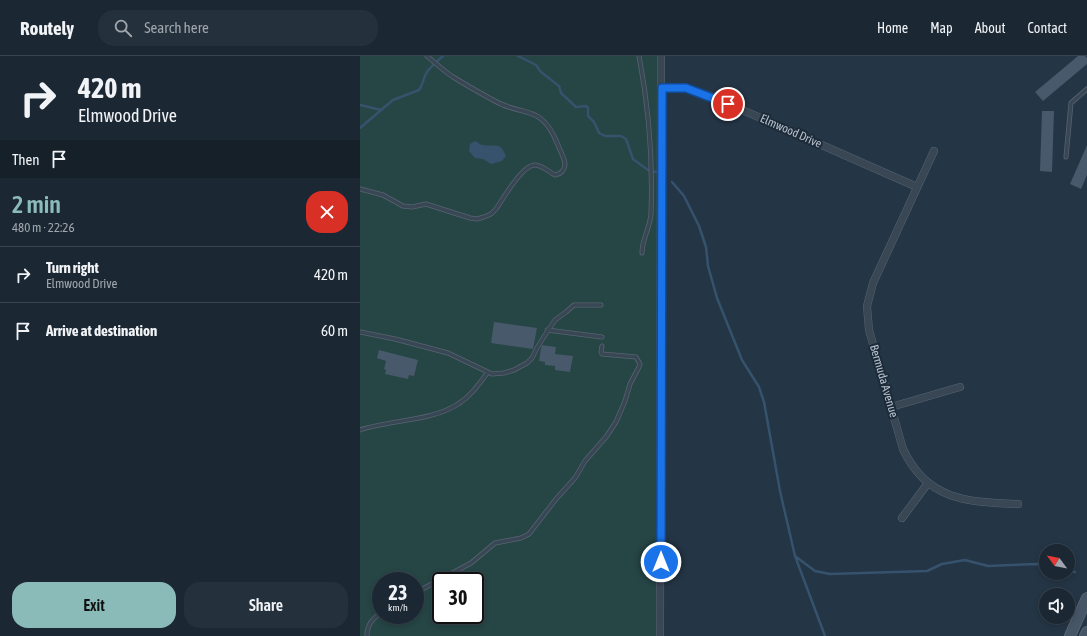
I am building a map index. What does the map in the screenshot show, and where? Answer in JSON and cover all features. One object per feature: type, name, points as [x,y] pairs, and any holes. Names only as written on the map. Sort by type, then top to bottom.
[{"type":"main road","points":[[1070,636],[1087,598]]},
{"type":"main road","points":[[1085,636],[1087,632]]},
{"type":"street","points":[[660,636],[661,56]]},
{"type":"street","name":"Elmwood Drive","points":[[662,88],[686,88],[713,97],[917,187]]},
{"type":"street","name":"Bermuda Avenue","points":[[934,151],[870,291],[867,306],[869,330],[898,433],[907,456],[914,468],[928,483],[940,491],[957,497],[984,502],[1018,504]]},
{"type":"street","points":[[891,407],[960,387]]},
{"type":"street","points":[[902,518],[928,483]]},
{"type":"lane","points":[[360,189],[383,195],[403,206],[412,207],[426,204],[477,219],[491,214],[496,209],[522,172],[530,166],[540,166],[555,175],[564,170],[564,158],[555,138],[548,126],[539,117],[530,112],[500,104],[453,77],[427,56]]},
{"type":"lane","points":[[639,56],[648,106],[651,163],[650,220],[643,241],[642,253]]},
{"type":"lane","points":[[1066,157],[1070,103],[1087,89]]},
{"type":"lane","points":[[360,332],[395,339],[448,353],[492,374],[504,373],[514,370],[527,363],[532,358],[554,320],[574,305],[602,305]]},
{"type":"lane","points":[[548,330],[602,337]]},
{"type":"lane","points":[[424,588],[471,563],[495,543],[525,537],[575,478],[585,461],[616,422],[626,401],[630,384],[640,367],[636,357],[602,354],[602,346]]},
{"type":"lane","points":[[360,430],[420,417],[451,408],[470,395],[488,372]]},
{"type":"lane","points":[[367,636],[369,623],[372,620]]},
{"type":"green space","points":[[360,56],[658,56],[657,636],[360,636]]},
{"type":"water","points":[[475,141],[482,145],[499,146],[502,148],[506,156],[502,161],[491,164],[483,159],[475,158],[469,151],[470,144]]},
{"type":"building","points":[[1078,56],[1085,56],[1087,58],[1087,64],[1043,101],[1035,92]]},
{"type":"building","points":[[1042,111],[1054,111],[1052,172],[1040,171]]},
{"type":"building","points":[[1087,145],[1087,175],[1081,189],[1070,184]]},
{"type":"building","points":[[494,322],[537,328],[533,349],[491,343]]},
{"type":"building","points":[[542,345],[556,347],[555,354],[573,356],[570,372],[555,370],[555,366],[545,365],[545,362],[539,361]]},
{"type":"building","points":[[379,350],[418,360],[414,376],[409,375],[408,379],[385,374],[386,370],[384,369],[386,361],[377,358]]},
{"type":"waterway","points":[[360,128],[393,100],[419,90],[427,72],[443,56]]},
{"type":"waterway","points":[[518,56],[536,65],[541,72],[559,86],[561,93],[576,107],[586,106],[588,108],[588,116],[594,122],[599,133],[605,136],[621,136],[626,139],[633,159],[648,170],[656,172]]},
{"type":"waterway","points":[[360,105],[381,110]]},
{"type":"waterway","points":[[672,182],[684,196],[699,226],[706,247],[708,266],[717,298],[742,360],[759,387],[764,402],[780,491],[795,556],[825,636]]},
{"type":"waterway","points":[[795,556],[815,571],[830,574],[927,571],[942,564],[965,560],[988,566],[1039,564]]},
{"type":"route","points":[[661,562],[662,88],[686,88],[713,97],[728,104]]}]
